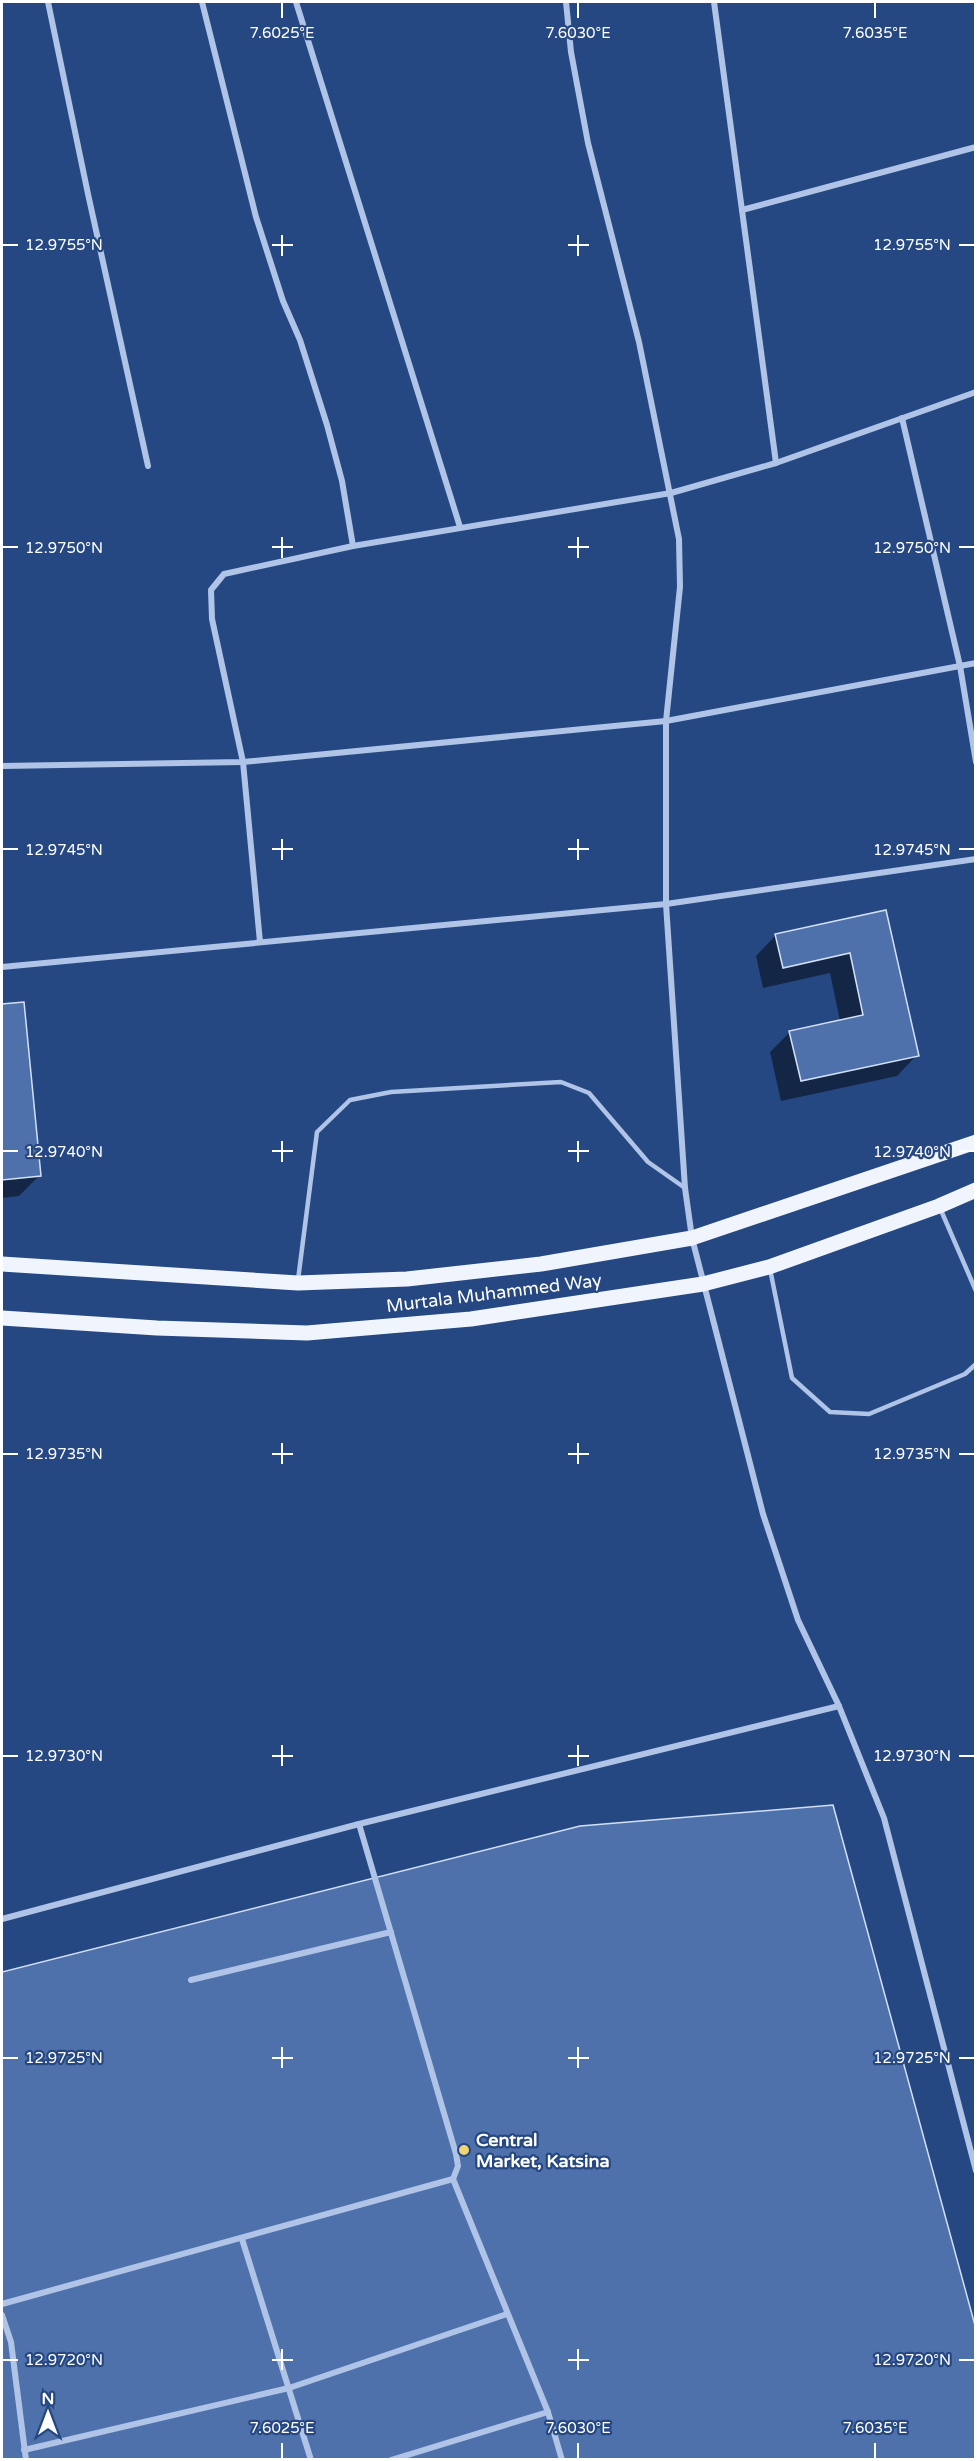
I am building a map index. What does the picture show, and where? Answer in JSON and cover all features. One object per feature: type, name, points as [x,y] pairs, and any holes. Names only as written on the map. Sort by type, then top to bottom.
[{"type":"main road","name":"Murtala Muhammed Way","points":[[2,1264],[298,1283],[407,1279],[541,1264],[692,1238],[975,1142]]},
{"type":"main road","name":"Murtala Muhammed Way","points":[[2,1318],[157,1328],[307,1333],[471,1319],[703,1284],[769,1267],[939,1206],[975,1190]]},
{"type":"street","points":[[48,2],[148,466]]},
{"type":"street","points":[[202,2],[256,217],[283,301],[300,340],[327,425],[342,481],[353,546]]},
{"type":"street","points":[[296,2],[460,527]]},
{"type":"street","points":[[566,2],[571,52],[588,143],[639,342],[679,539],[680,586],[666,721],[666,904],[685,1188],[692,1238],[763,1514],[798,1620],[839,1706],[884,1818],[975,2171]]},
{"type":"street","points":[[714,2],[776,463]]},
{"type":"street","points":[[742,210],[975,147]]},
{"type":"street","points":[[260,942],[243,762],[212,619],[211,590],[224,574],[353,546],[671,493],[776,463],[975,392]]},
{"type":"street","points":[[902,418],[960,666],[975,762]]},
{"type":"street","points":[[2,766],[243,762],[666,721],[975,663]]},
{"type":"street","points":[[2,967],[666,904],[975,859]]},
{"type":"street","points":[[2,1919],[359,1824],[839,1706]]},
{"type":"street","points":[[359,1824],[456,2154],[458,2166],[453,2179],[548,2412],[562,2460]]},
{"type":"street","points":[[191,1980],[391,1932]]},
{"type":"street","points":[[2,2304],[453,2179]]},
{"type":"street","points":[[242,2239],[310,2460]]},
{"type":"street","points":[[24,2450],[289,2388],[507,2314]]},
{"type":"street","points":[[2,2315],[11,2342],[26,2460]]},
{"type":"street","points":[[391,2460],[548,2412]]},
{"type":"lane","points":[[298,1283],[317,1132],[350,1100],[391,1092],[561,1082],[589,1093],[648,1162],[685,1188]]},
{"type":"lane","points":[[939,1206],[975,1291]]},
{"type":"lane","points":[[769,1267],[792,1378],[830,1412],[869,1414],[965,1374],[975,1364]]},
{"type":"building","points":[[886,910],[919,1056],[801,1081],[789,1031],[863,1015],[850,953],[783,968],[775,934]]},
{"type":"building","points":[[24,1002],[41,1176],[2,1180],[2,1004]]},
{"type":"building","name":"Central Market, Katsina","points":[[833,1805],[976,2329],[976,2460],[2,2460],[2,1972],[580,1826]]},
{"type":"place","name":"Central Market, Katsina","points":[[464,2150]]}]
